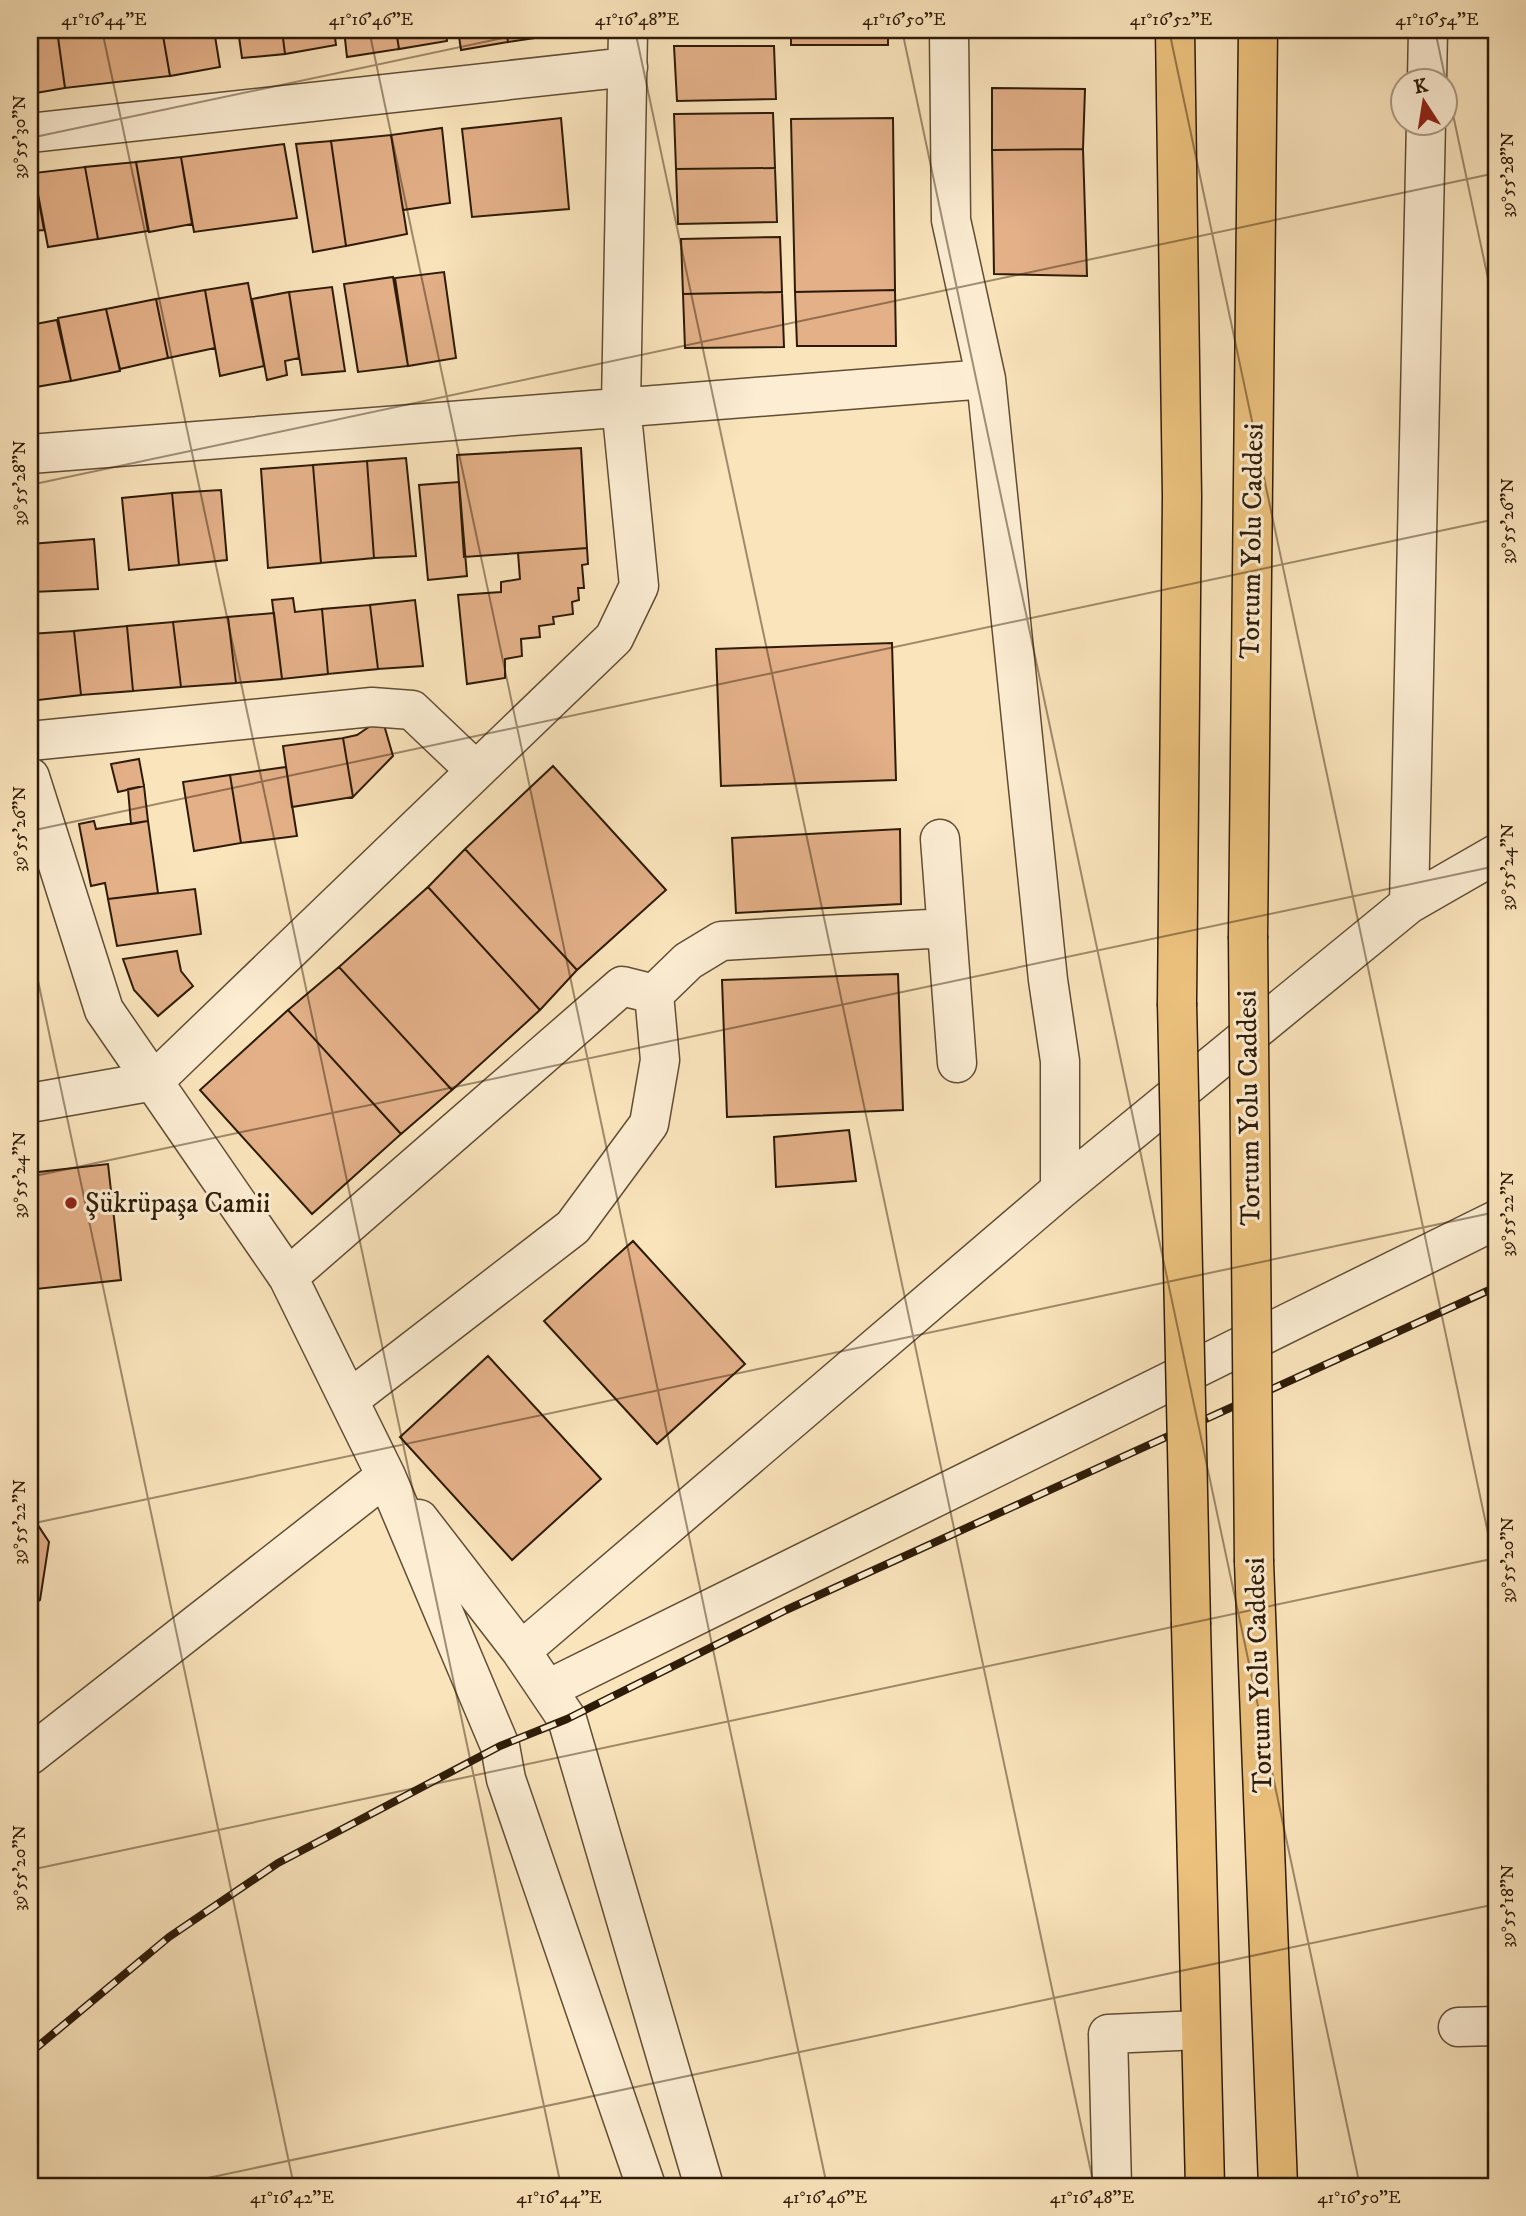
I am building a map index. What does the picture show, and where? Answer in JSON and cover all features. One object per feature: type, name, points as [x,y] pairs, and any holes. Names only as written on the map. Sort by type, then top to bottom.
[{"type":"highway","points":[[1175,30],[1182,496],[1177,1003],[1205,2186]]},
{"type":"highway","name":"Tortum Yolu Caddesi","points":[[1258,30],[1248,936],[1254,1562],[1278,2186]]},
{"type":"street","points":[[30,1102],[154,1081],[474,769],[614,638],[639,586],[621,405],[628,30]]},
{"type":"street","points":[[949,30],[951,220],[986,379],[1048,980],[1060,1061],[1060,1190]]},
{"type":"street","points":[[1427,66],[1428,30]]},
{"type":"street","points":[[30,133],[628,67]]},
{"type":"street","points":[[1409,904],[1426,136]]},
{"type":"street","points":[[30,454],[621,405],[986,379]]},
{"type":"street","points":[[30,741],[372,707],[412,710],[474,769]]},
{"type":"street","points":[[30,777],[104,1010],[288,1277],[386,1476],[500,1746],[506,1779],[646,2186]]},
{"type":"street","points":[[940,839],[957,1063]]},
{"type":"street","points":[[521,1651],[1060,1190],[1409,904],[1496,854]]},
{"type":"street","points":[[654,994],[688,961],[721,941],[946,928]]},
{"type":"street","points":[[288,1277],[622,986],[654,994]]},
{"type":"street","points":[[350,1399],[573,1227],[649,1124],[660,1060],[654,994]]},
{"type":"street","points":[[548,1689],[1496,1220]]},
{"type":"street","points":[[386,1476],[521,1651],[567,1719],[704,2186]]},
{"type":"street","points":[[30,1755],[386,1476]]},
{"type":"street","points":[[1458,2027],[1496,2026]]},
{"type":"street","points":[[1112,2186],[1108,2034],[1200,2030]]},
{"type":"building","points":[[30,30],[57,30],[65,88],[30,94]]},
{"type":"building","points":[[57,30],[162,30],[170,76],[65,88]]},
{"type":"building","points":[[162,30],[214,30],[220,67],[170,76]]},
{"type":"building","points":[[238,30],[282,30],[285,54],[242,58]]},
{"type":"building","points":[[282,30],[334,30],[336,45],[285,54]]},
{"type":"building","points":[[344,30],[396,30],[399,49],[347,57]]},
{"type":"building","points":[[396,30],[446,30],[447,41],[399,49]]},
{"type":"building","points":[[458,30],[506,30],[508,42],[461,50]]},
{"type":"building","points":[[506,30],[556,30],[556,35],[508,42]]},
{"type":"building","points":[[791,30],[888,30],[888,45],[791,45]]},
{"type":"building","points":[[994,30],[1090,30],[1090,35],[994,35]]},
{"type":"building","points":[[674,46],[774,46],[776,99],[677,101]]},
{"type":"building","points":[[992,88],[1085,89],[1083,149],[992,150]]},
{"type":"building","points":[[773,113],[775,168],[676,169],[674,114]]},
{"type":"building","points":[[561,118],[569,209],[472,217],[462,129]]},
{"type":"building","points":[[893,118],[895,290],[795,292],[791,119]]},
{"type":"building","points":[[442,128],[450,203],[403,210],[391,135]]},
{"type":"building","points":[[391,135],[407,234],[346,246],[331,141]]},
{"type":"building","points":[[331,141],[346,246],[313,252],[296,144]]},
{"type":"building","points":[[284,144],[297,218],[194,232],[181,157]]},
{"type":"building","points":[[1083,149],[1087,276],[994,274],[992,150]]},
{"type":"building","points":[[181,157],[192,224],[149,232],[136,162]]},
{"type":"building","points":[[136,162],[148,231],[98,239],[85,167]]},
{"type":"building","points":[[85,167],[98,239],[48,247],[34,173]]},
{"type":"building","points":[[775,168],[777,222],[678,224],[676,169]]},
{"type":"building","points":[[34,173],[44,230],[30,231],[30,174]]},
{"type":"building","points":[[780,237],[782,292],[683,294],[681,239]]},
{"type":"building","points":[[444,272],[456,358],[408,366],[395,278]]},
{"type":"building","points":[[393,277],[408,366],[358,372],[344,284]]},
{"type":"building","points":[[248,283],[264,366],[220,376],[205,290]]},
{"type":"building","points":[[332,287],[345,371],[302,375],[289,292]]},
{"type":"building","points":[[205,290],[215,348],[168,358],[156,299]]},
{"type":"building","points":[[895,290],[896,346],[797,346],[795,292]]},
{"type":"building","points":[[289,292],[299,358],[285,361],[287,375],[267,380],[252,299]]},
{"type":"building","points":[[782,292],[784,347],[685,348],[683,294]]},
{"type":"building","points":[[156,299],[168,358],[120,369],[106,309]]},
{"type":"building","points":[[106,309],[120,371],[71,381],[58,318]]},
{"type":"building","points":[[57,320],[71,381],[30,388],[30,325]]},
{"type":"building","points":[[581,448],[587,548],[464,557],[457,455]]},
{"type":"building","points":[[406,458],[416,556],[374,558],[367,461]]},
{"type":"building","points":[[367,461],[374,558],[321,563],[313,465]]},
{"type":"building","points":[[313,465],[321,563],[268,568],[261,469]]},
{"type":"building","points":[[459,482],[467,576],[428,580],[419,485]]},
{"type":"building","points":[[221,490],[227,560],[179,565],[172,493]]},
{"type":"building","points":[[172,493],[179,565],[129,570],[122,498]]},
{"type":"building","points":[[94,539],[98,589],[33,592],[30,544]]},
{"type":"building","points":[[587,548],[588,564],[582,565],[584,588],[578,588],[579,600],[572,602],[573,614],[553,617],[554,624],[539,626],[540,637],[521,639],[522,656],[505,659],[505,678],[467,684],[458,595],[501,592],[501,582],[520,579],[518,553]]},
{"type":"building","points":[[30,555],[33,592],[30,592]]},
{"type":"building","points":[[293,598],[295,612],[322,609],[328,674],[282,679],[272,600]]},
{"type":"building","points":[[415,600],[423,666],[378,669],[370,605]]},
{"type":"building","points":[[370,605],[378,669],[328,674],[322,609]]},
{"type":"building","points":[[274,613],[282,679],[236,683],[228,617]]},
{"type":"building","points":[[228,617],[236,683],[181,687],[173,622]]},
{"type":"building","points":[[173,622],[181,687],[133,691],[127,626]]},
{"type":"building","points":[[127,626],[133,691],[81,695],[74,631]]},
{"type":"building","points":[[74,631],[81,695],[30,701],[30,634]]},
{"type":"building","points":[[892,643],[896,780],[721,786],[716,649]]},
{"type":"building","points":[[382,718],[393,756],[353,797],[343,738],[357,735]]},
{"type":"building","points":[[343,738],[353,797],[292,807],[283,746]]},
{"type":"building","points":[[139,759],[144,786],[118,792],[111,764]]},
{"type":"building","points":[[553,766],[666,890],[577,970],[465,849]]},
{"type":"building","points":[[286,767],[297,836],[241,843],[230,775]]},
{"type":"building","points":[[230,775],[241,843],[194,851],[183,782]]},
{"type":"building","points":[[144,786],[148,821],[131,824],[128,789]]},
{"type":"building","points":[[94,821],[96,829],[148,821],[158,893],[108,899],[105,883],[91,886],[79,824]]},
{"type":"building","points":[[900,829],[901,904],[736,913],[732,838]]},
{"type":"building","points":[[465,849],[577,970],[540,1010],[428,887]]},
{"type":"building","points":[[428,887],[540,1010],[452,1090],[339,967]]},
{"type":"building","points":[[195,889],[201,934],[117,946],[108,899]]},
{"type":"building","points":[[177,951],[181,971],[193,986],[158,1016],[134,990],[123,959]]},
{"type":"building","points":[[339,967],[452,1090],[401,1134],[288,1010]]},
{"type":"building","points":[[898,974],[903,1110],[727,1117],[722,980]]},
{"type":"building","points":[[288,1010],[401,1134],[312,1214],[200,1090]]},
{"type":"building","points":[[849,1130],[856,1181],[776,1187],[774,1137]]},
{"type":"building","name":"Şükrüpaşa Camii","points":[[108,1164],[121,1280],[36,1289],[30,1232],[30,1173]]},
{"type":"building","points":[[633,1241],[745,1364],[657,1444],[544,1321]]},
{"type":"building","points":[[488,1356],[601,1479],[512,1560],[400,1437]]},
{"type":"building","points":[[30,1513],[49,1542],[40,1600],[30,1607]]},
{"type":"railway","points":[[30,2053],[169,1937],[278,1863],[500,1746],[567,1719],[786,1610],[1496,1287]]},
{"type":"place","name":"Şükrüpaşa Camii","points":[[71,1203]]}]
